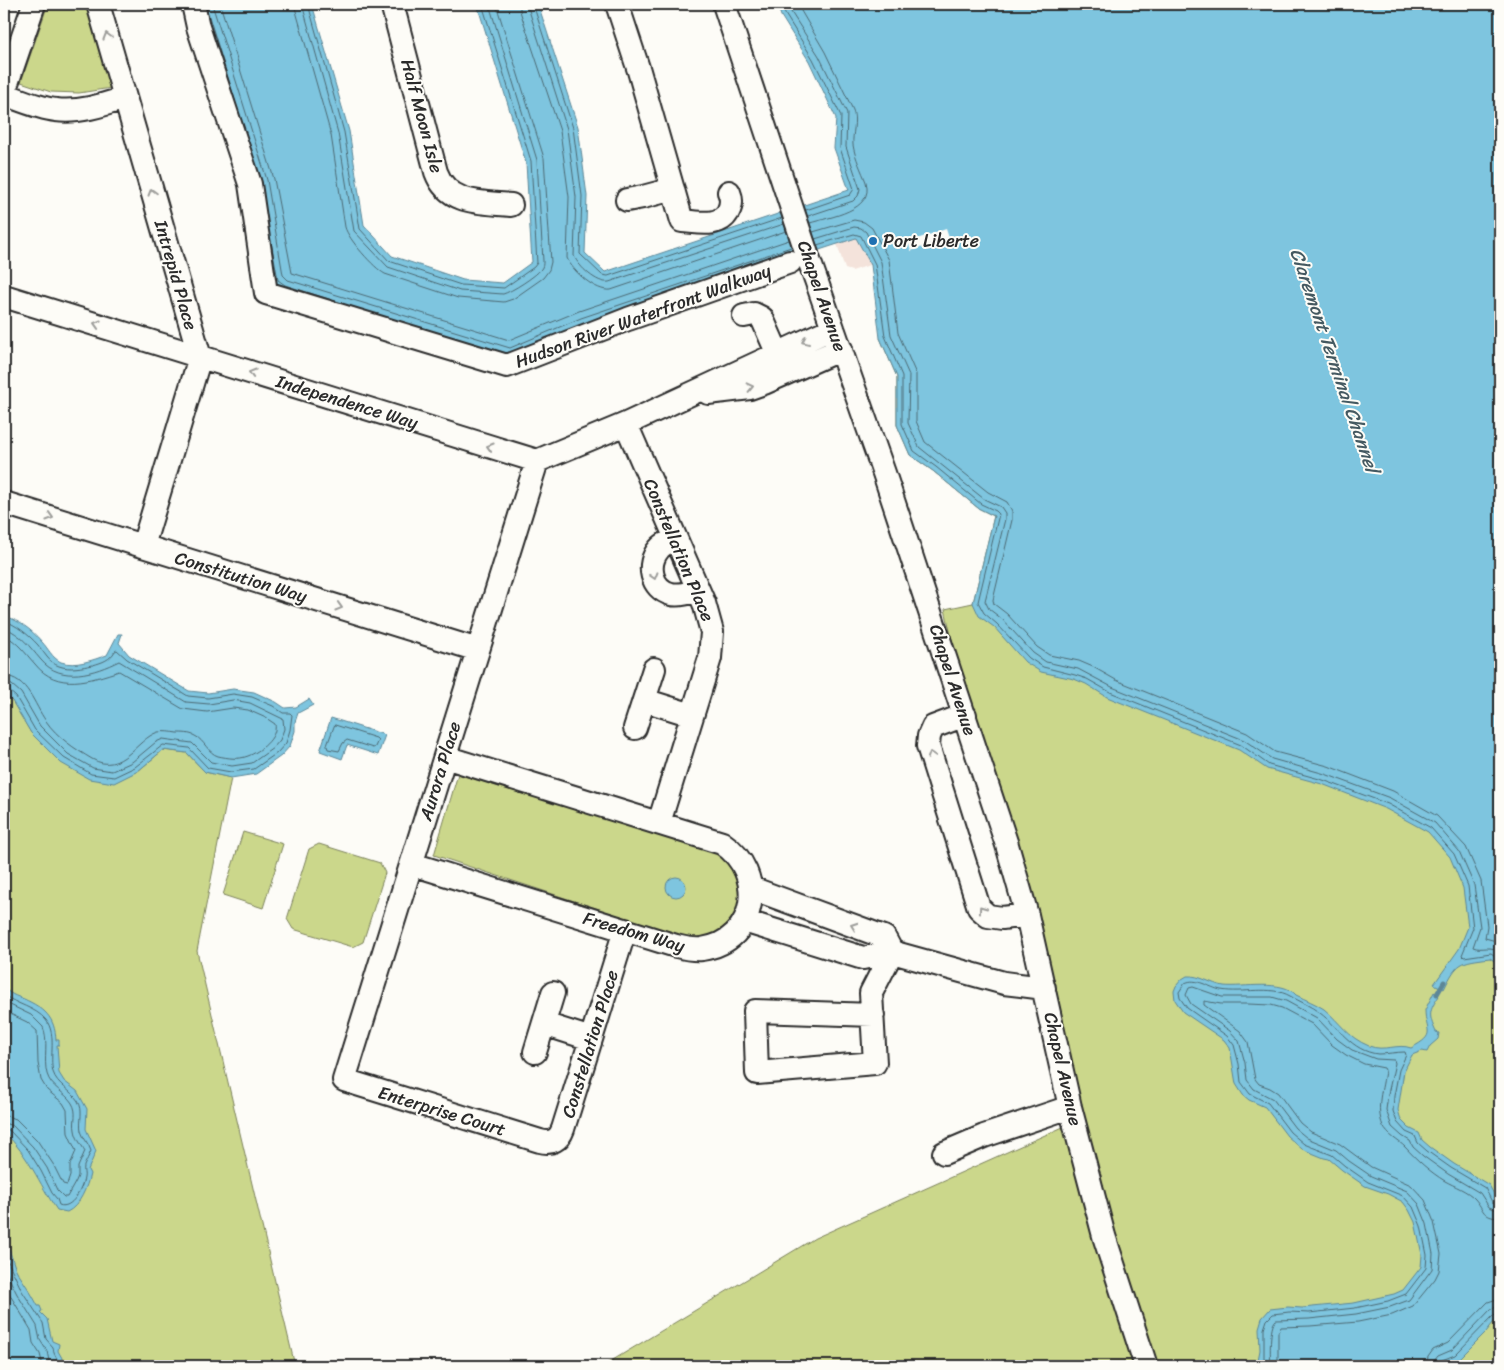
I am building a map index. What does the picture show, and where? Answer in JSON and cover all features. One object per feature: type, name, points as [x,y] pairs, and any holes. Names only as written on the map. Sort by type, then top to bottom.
[{"type":"street","points":[[34,4],[4,93],[35,105],[56,110],[92,107],[125,98]]},
{"type":"street","name":"Intrepid Place","points":[[98,4],[200,357]]},
{"type":"street","name":"Hudson River Waterfront Walkway","points":[[193,4],[198,27],[250,184],[266,293],[507,366],[628,319],[799,259]]},
{"type":"street","name":"Half Moon Isle","points":[[392,4],[436,172],[442,185],[453,195],[468,200],[511,205]]},
{"type":"street","points":[[617,4],[639,71],[682,221],[719,222],[729,210],[731,201],[729,192]]},
{"type":"street","name":"Chapel Avenue","points":[[724,4],[791,204],[799,259],[833,328],[884,473],[1007,844],[1027,915],[1070,1106],[1104,1236],[1146,1366]]},
{"type":"street","points":[[627,200],[673,188]]},
{"type":"street","name":"Independence Way","points":[[4,296],[537,461]]},
{"type":"street","points":[[744,316],[754,314],[762,318],[782,363]]},
{"type":"street","points":[[782,363],[833,328]]},
{"type":"street","points":[[537,461],[685,397],[782,363],[840,349]]},
{"type":"street","points":[[143,546],[200,357]]},
{"type":"street","name":"Constellation Place","points":[[626,424],[711,623],[710,658],[659,823]]},
{"type":"street","name":"Aurora Place","points":[[344,1080],[537,461]]},
{"type":"street","name":"Constitution Way","points":[[4,503],[478,650]]},
{"type":"street","points":[[675,538],[664,544],[655,554],[651,568],[655,582],[665,592],[672,594],[686,594],[697,590]]},
{"type":"street","points":[[635,728],[654,669]]},
{"type":"street","points":[[644,700],[692,716]]},
{"type":"street","points":[[965,715],[933,727],[929,736],[928,746],[979,908],[988,916],[1002,918],[1027,915]]},
{"type":"street","name":"Freedom Way","points":[[412,864],[676,946],[701,949],[716,945],[731,937],[744,921],[751,901],[750,878],[743,864],[728,847],[715,840],[445,757]]},
{"type":"street","points":[[751,888],[884,937],[892,952]]},
{"type":"street","points":[[795,937],[804,907]]},
{"type":"street","points":[[744,921],[863,958],[892,952],[1004,983],[1044,988]]},
{"type":"street","name":"Constellation Place","points":[[540,1141],[551,1142],[560,1137],[625,930]]},
{"type":"street","points":[[872,1015],[755,1011],[757,1073],[875,1063],[871,993],[892,952]]},
{"type":"street","points":[[535,1052],[553,993]]},
{"type":"street","points":[[544,1024],[591,1039]]},
{"type":"street","name":"Enterprise Court","points":[[344,1080],[540,1141]]},
{"type":"street","points":[[944,1153],[984,1136],[1070,1106]]},
{"type":"shaded area","points":[[880,230],[911,251],[852,271],[845,269],[837,244]]},
{"type":"green space","points":[[48,4],[91,4],[111,88],[79,93],[51,92],[21,82]]},
{"type":"green space","points":[[880,338],[1500,654],[1500,1366],[603,1366],[815,1238],[1063,1127],[945,609],[973,603],[994,516],[978,508],[933,471],[910,455],[897,425],[897,377]]},
{"type":"green space","points":[[4,693],[12,700],[31,733],[138,771],[163,750],[187,753],[205,772],[231,778],[197,951],[295,1366],[4,1366]]},
{"type":"green space","points":[[458,774],[715,852],[740,874],[743,896],[733,921],[720,932],[693,940],[434,855]]},
{"type":"green space","points":[[243,832],[283,844],[263,908],[223,895]]},
{"type":"green space","points":[[319,844],[380,863],[385,873],[363,942],[353,947],[293,929],[287,919],[309,849]]},
{"type":"water","name":"Claremont Terminal Channel","points":[[200,4],[312,4],[349,131],[364,225],[392,256],[463,280],[503,283],[532,262],[526,163],[477,4],[538,4],[578,127],[587,196],[585,253],[605,272],[849,190],[834,148],[836,118],[809,61],[781,16],[777,4],[1500,4],[1500,965],[1490,958],[1466,962],[1457,968],[1444,989],[1434,984],[1459,949],[1468,927],[1463,888],[1450,857],[1428,832],[1386,809],[1322,784],[1267,769],[1239,750],[1107,697],[1074,679],[1041,672],[1025,662],[994,627],[979,616],[973,603],[994,516],[978,508],[933,471],[910,455],[897,425],[897,377],[880,338],[871,265],[856,238],[510,360],[282,290],[273,282]]},
{"type":"water","points":[[4,615],[29,629],[55,658],[61,662],[72,664],[90,661],[107,655],[118,634],[122,634],[119,643],[129,655],[189,691],[208,693],[233,689],[254,692],[285,708],[296,707],[309,699],[313,705],[298,713],[290,746],[281,756],[256,774],[231,778],[205,772],[187,753],[163,750],[138,771],[114,783],[89,779],[61,763],[31,733],[12,701],[4,693]]},
{"type":"water","points":[[331,718],[385,735],[378,755],[347,745],[342,759],[320,751]]},
{"type":"water","points":[[676,877],[683,880],[686,887],[683,894],[676,897],[669,894],[666,887],[669,880]]},
{"type":"water","points":[[1187,976],[1224,986],[1262,985],[1282,987],[1290,990],[1324,1009],[1355,1038],[1375,1048],[1401,1046],[1411,1048],[1425,1039],[1428,1032],[1425,1010],[1434,992],[1439,996],[1431,1013],[1433,1026],[1436,1032],[1439,1033],[1438,1039],[1430,1046],[1427,1052],[1422,1051],[1412,1055],[1404,1071],[1398,1110],[1401,1120],[1409,1128],[1419,1133],[1422,1140],[1454,1164],[1489,1185],[1496,1198],[1500,1200],[1500,1314],[1486,1332],[1459,1359],[1444,1366],[1260,1366],[1258,1360],[1260,1350],[1259,1328],[1262,1318],[1270,1309],[1354,1303],[1394,1294],[1403,1290],[1421,1267],[1422,1255],[1415,1222],[1403,1202],[1388,1194],[1365,1186],[1329,1159],[1302,1149],[1287,1136],[1265,1107],[1249,1100],[1243,1095],[1236,1084],[1230,1048],[1224,1040],[1183,1012],[1175,1000],[1174,991],[1176,986]]},
{"type":"water","points":[[4,987],[43,1010],[51,1019],[56,1040],[59,1040],[59,1045],[57,1045],[59,1073],[64,1081],[77,1091],[87,1109],[86,1129],[96,1151],[88,1170],[90,1174],[82,1196],[76,1205],[67,1212],[57,1210],[21,1151],[4,1132]]},
{"type":"water","points":[[4,1241],[18,1273],[38,1306],[40,1306],[42,1311],[40,1312],[47,1319],[52,1341],[59,1344],[58,1351],[62,1358],[61,1366],[4,1366]]},
{"type":"pier","points":[[946,229],[949,238],[911,251],[908,242]]},
{"type":"waterway","points":[[1437,994],[1444,982]]},
{"type":"place","name":"Port Liberte","points":[[873,241]]}]
